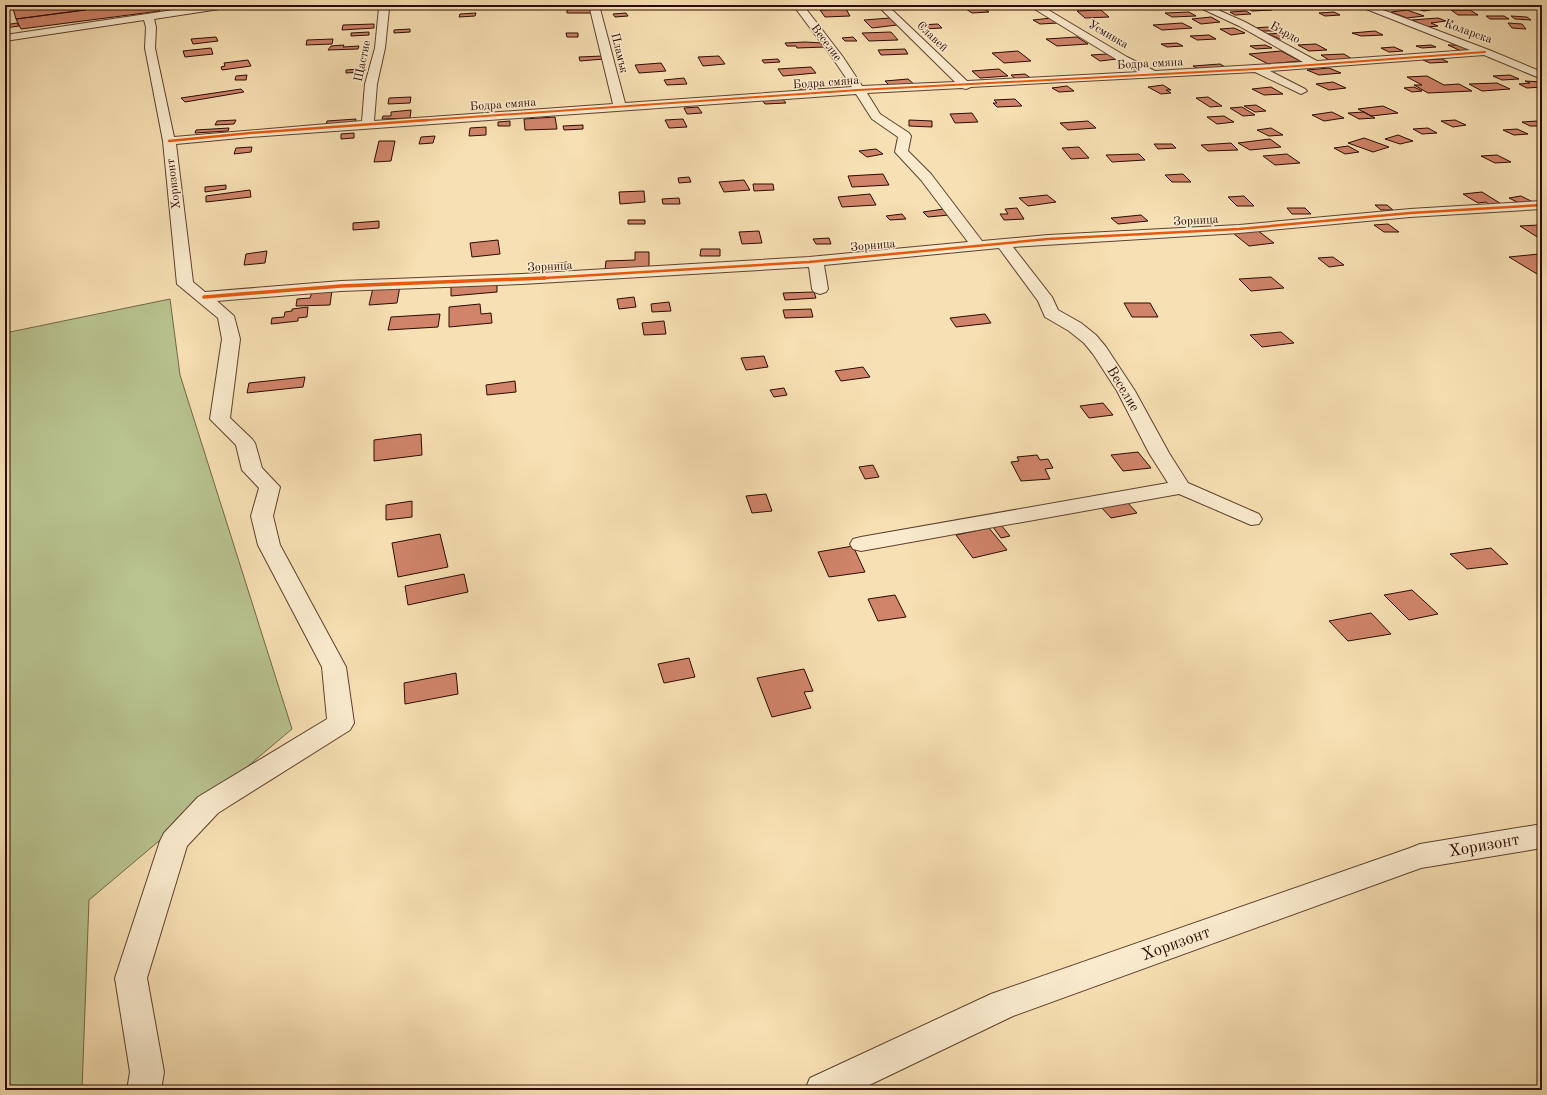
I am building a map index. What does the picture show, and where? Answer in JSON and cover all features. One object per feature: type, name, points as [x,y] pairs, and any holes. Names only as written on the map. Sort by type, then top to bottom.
[{"type":"street","points":[[5,38],[226,5]]},
{"type":"street","name":"Щастие","points":[[368,125],[371,84],[380,48],[384,8],[387,5]]},
{"type":"street","name":"Пламък","points":[[594,5],[620,108]]},
{"type":"street","name":"Веселие","points":[[798,5],[839,59],[876,116],[905,136],[900,152],[926,176],[979,247]]},
{"type":"street","name":"Славей","points":[[882,5],[966,86]]},
{"type":"street","name":"Усмивка","points":[[1033,5],[1122,59],[1152,74]]},
{"type":"street","name":"Бърдо","points":[[1199,5],[1242,24],[1314,64]]},
{"type":"street","name":"Коларска","points":[[1361,5],[1486,52],[1542,76]]},
{"type":"street","name":"Хоризонт","points":[[144,1090],[147,1072],[131,978],[174,842],[208,805],[341,723],[334,667],[269,545],[262,516],[270,487],[252,470],[245,443],[220,419],[231,339],[226,316],[186,284],[169,141],[150,48],[151,27],[148,16]]},
{"type":"street","name":"Бодра смяна","points":[[169,141],[250,133],[858,90],[966,86],[1257,69],[1486,52]]},
{"type":"street","points":[[1508,61],[1528,60]]},
{"type":"street","points":[[1257,69],[1301,91]]},
{"type":"street","name":"Зорница","points":[[204,297],[341,286],[530,278],[816,262],[1048,239],[1239,229],[1395,214],[1542,205]]},
{"type":"street","name":"Веселие","points":[[1003,244],[1046,300],[1051,313],[1075,327],[1090,339],[1100,351],[1126,391],[1159,453],[1181,487]]},
{"type":"street","points":[[816,262],[820,289]]},
{"type":"street","points":[[861,544],[1181,487],[1251,519]]},
{"type":"street","name":"Хоризонт","points":[[822,1090],[1003,1005],[1413,859],[1542,836]]},
{"type":"green space","points":[[170,299],[180,375],[292,729],[89,900],[82,1090],[5,1090],[5,333]]},
{"type":"building","points":[[12,5],[83,5],[86,10],[16,19]]},
{"type":"building","points":[[121,5],[155,5],[160,11],[21,29],[16,19]]},
{"type":"building","points":[[155,5],[174,5],[175,7],[158,9]]},
{"type":"building","points":[[888,5],[899,5],[904,8],[893,9]]},
{"type":"building","points":[[1061,5],[1073,5],[1078,9],[1066,9]]},
{"type":"building","points":[[1264,5],[1272,10],[1252,11],[1244,6]]},
{"type":"building","points":[[1469,5],[1492,5],[1494,7],[1491,7],[1493,9],[1473,9]]},
{"type":"building","points":[[980,6],[989,12],[972,13],[963,7]]},
{"type":"building","points":[[1426,6],[1436,9],[1424,11],[1414,8]]},
{"type":"building","points":[[578,7],[590,7],[591,13],[567,13],[567,10],[578,9]]},
{"type":"building","points":[[846,9],[850,16],[825,17],[820,10]]},
{"type":"building","points":[[1101,10],[1109,17],[1085,18],[1077,11]]},
{"type":"building","points":[[1407,10],[1424,16],[1407,18],[1391,12]]},
{"type":"building","points":[[1451,10],[1470,10],[1478,15],[1458,15]]},
{"type":"building","points":[[1246,11],[1251,14],[1235,15],[1230,12]]},
{"type":"building","points":[[1189,12],[1196,16],[1172,17],[1165,13]]},
{"type":"building","points":[[1334,12],[1340,15],[1325,16],[1319,13]]},
{"type":"building","points":[[476,13],[475,16],[459,17],[460,14]]},
{"type":"building","points":[[626,13],[628,16],[615,17],[613,14]]},
{"type":"building","points":[[1486,16],[1504,16],[1509,19],[1490,19]]},
{"type":"building","points":[[1511,16],[1527,17],[1531,20],[1515,19]]},
{"type":"building","points":[[1211,17],[1220,22],[1201,24],[1192,19]]},
{"type":"building","points":[[890,18],[897,25],[872,28],[864,20]]},
{"type":"building","points":[[1051,18],[1058,23],[1040,24],[1033,20]]},
{"type":"building","points":[[1438,18],[1446,21],[1431,23],[1438,26],[1427,27],[1412,20]]},
{"type":"building","points":[[17,23],[19,26],[5,28],[5,25]]},
{"type":"building","points":[[1182,23],[1192,28],[1162,30],[1153,25]]},
{"type":"building","points":[[1508,23],[1522,24],[1526,29],[1512,28]]},
{"type":"building","points":[[374,24],[374,28],[342,30],[343,25]]},
{"type":"building","points":[[938,24],[942,28],[923,29],[919,25]]},
{"type":"building","points":[[1268,27],[1274,31],[1259,31],[1254,28]]},
{"type":"building","points":[[1234,28],[1245,33],[1231,35],[1220,29]]},
{"type":"building","points":[[410,29],[410,32],[394,33],[394,30]]},
{"type":"building","points":[[1375,31],[1383,35],[1361,36],[1352,33]]},
{"type":"building","points":[[369,32],[369,35],[351,36],[351,33]]},
{"type":"building","points":[[891,32],[898,40],[869,41],[862,33]]},
{"type":"building","points":[[566,33],[578,33],[578,37],[567,37]]},
{"type":"building","points":[[1283,33],[1295,38],[1280,39],[1268,34]]},
{"type":"building","points":[[1209,35],[1216,39],[1197,40],[1190,36]]},
{"type":"building","points":[[216,37],[218,41],[193,44],[191,39]]},
{"type":"building","points":[[853,37],[857,41],[845,41],[842,38]]},
{"type":"building","points":[[1077,37],[1088,44],[1057,46],[1046,39]]},
{"type":"building","points":[[333,39],[332,44],[306,45],[307,40]]},
{"type":"building","points":[[785,43],[823,43],[826,47],[797,48],[796,46],[787,46]]},
{"type":"building","points":[[1177,43],[1183,46],[1167,47],[1161,44]]},
{"type":"building","points":[[1316,44],[1327,50],[1309,51],[1298,45]]},
{"type":"building","points":[[344,45],[343,47],[359,46],[358,49],[328,50],[331,46]]},
{"type":"building","points":[[1265,45],[1272,48],[1256,49],[1250,46]]},
{"type":"building","points":[[1431,45],[1436,47],[1422,48],[1416,46]]},
{"type":"building","points":[[1448,45],[1459,45],[1471,50],[1461,51]]},
{"type":"building","points":[[1394,47],[1403,51],[1389,52],[1381,48]]},
{"type":"building","points":[[211,48],[213,54],[185,57],[183,51]]},
{"type":"building","points":[[905,49],[908,54],[881,55],[878,50]]},
{"type":"building","points":[[1018,51],[1031,61],[1004,63],[992,53]]},
{"type":"building","points":[[1281,51],[1300,61],[1268,64],[1249,54]]},
{"type":"building","points":[[1107,54],[1117,59],[1100,61],[1091,55]]},
{"type":"building","points":[[1344,54],[1352,59],[1329,60],[1321,55]]},
{"type":"building","points":[[603,56],[604,59],[580,61],[579,57]]},
{"type":"building","points":[[719,56],[725,64],[703,66],[698,57]]},
{"type":"building","points":[[778,59],[780,62],[764,63],[762,60]]},
{"type":"building","points":[[1442,59],[1448,62],[1430,63],[1423,60]]},
{"type":"building","points":[[248,60],[251,66],[222,70],[221,67],[225,66],[224,63]]},
{"type":"building","points":[[661,63],[666,71],[639,73],[635,65]]},
{"type":"building","points":[[1220,64],[1227,68],[1200,70],[1193,66]]},
{"type":"building","points":[[811,67],[816,73],[783,76],[778,69]]},
{"type":"building","points":[[1329,68],[1341,73],[1319,75],[1307,70]]},
{"type":"building","points":[[361,69],[362,72],[346,73],[346,70]]},
{"type":"building","points":[[999,69],[1008,76],[980,78],[972,71]]},
{"type":"building","points":[[1025,74],[1032,79],[1017,80],[1011,75]]},
{"type":"building","points":[[247,75],[246,80],[235,80],[236,76]]},
{"type":"building","points":[[1510,75],[1519,79],[1502,80],[1493,76]]},
{"type":"building","points":[[1427,76],[1444,85],[1459,84],[1472,91],[1428,93],[1414,85],[1422,85],[1407,77]]},
{"type":"building","points":[[684,78],[687,84],[667,85],[664,80]]},
{"type":"building","points":[[908,79],[915,85],[891,87],[885,81]]},
{"type":"building","points":[[1525,81],[1542,82],[1542,87],[1527,88],[1519,84],[1530,83]]},
{"type":"building","points":[[1333,82],[1346,88],[1329,90],[1316,84]]},
{"type":"building","points":[[795,83],[805,83],[810,90],[799,90]]},
{"type":"building","points":[[1497,83],[1510,89],[1482,91],[1469,84]]},
{"type":"building","points":[[1163,85],[1171,90],[1166,90],[1171,93],[1161,94],[1148,87]]},
{"type":"building","points":[[1067,86],[1074,91],[1059,92],[1052,88]]},
{"type":"building","points":[[1271,87],[1283,94],[1264,95],[1252,89]]},
{"type":"building","points":[[1414,87],[1422,91],[1412,92],[1404,88]]},
{"type":"building","points":[[241,89],[244,92],[185,102],[181,98]]},
{"type":"building","points":[[411,97],[410,103],[388,104],[389,98]]},
{"type":"building","points":[[1208,97],[1222,106],[1210,107],[1196,98]]},
{"type":"building","points":[[782,98],[786,103],[765,104],[762,100]]},
{"type":"building","points":[[1015,99],[1022,106],[997,107],[993,103],[997,103],[994,100]]},
{"type":"building","points":[[1256,105],[1266,111],[1255,112],[1244,106]]},
{"type":"building","points":[[1383,106],[1398,113],[1371,116],[1358,109]]},
{"type":"building","points":[[698,107],[702,113],[687,114],[684,108]]},
{"type":"building","points":[[1242,107],[1255,115],[1243,116],[1230,108]]},
{"type":"building","points":[[411,110],[410,118],[382,119],[383,116],[391,116],[391,112]]},
{"type":"building","points":[[1332,112],[1344,118],[1324,121],[1312,115]]},
{"type":"building","points":[[1364,112],[1375,118],[1359,119],[1348,113]]},
{"type":"building","points":[[972,113],[978,122],[955,123],[950,114]]},
{"type":"building","points":[[1224,116],[1234,122],[1217,124],[1207,117]]},
{"type":"building","points":[[555,117],[557,129],[525,130],[524,119]]},
{"type":"building","points":[[356,119],[355,123],[326,125],[327,121]]},
{"type":"building","points":[[683,119],[687,127],[669,128],[665,120]]},
{"type":"building","points":[[236,120],[234,124],[215,125],[217,121]]},
{"type":"building","points":[[909,120],[932,121],[932,127],[909,126]]},
{"type":"building","points":[[1455,120],[1466,125],[1453,127],[1441,121]]},
{"type":"building","points":[[510,121],[510,126],[498,126],[498,122]]},
{"type":"building","points":[[1088,121],[1096,128],[1068,130],[1060,123]]},
{"type":"building","points":[[1538,121],[1542,123],[1542,126],[1530,126],[1522,122]]},
{"type":"building","points":[[583,125],[583,129],[564,130],[563,126]]},
{"type":"building","points":[[486,127],[486,135],[469,136],[470,128]]},
{"type":"building","points":[[229,128],[228,131],[195,133],[196,130]]},
{"type":"building","points":[[1271,128],[1283,135],[1269,136],[1257,130]]},
{"type":"building","points":[[1428,128],[1437,133],[1422,134],[1413,129]]},
{"type":"building","points":[[1517,129],[1528,134],[1514,135],[1503,130]]},
{"type":"building","points":[[354,133],[354,138],[341,139],[341,134]]},
{"type":"building","points":[[1398,135],[1413,141],[1400,144],[1385,139]]},
{"type":"building","points":[[435,136],[433,143],[419,144],[421,137]]},
{"type":"building","points":[[1364,138],[1389,147],[1373,152],[1348,143]]},
{"type":"building","points":[[1270,139],[1281,147],[1250,150],[1238,143]]},
{"type":"building","points":[[379,141],[395,141],[391,161],[374,162]]},
{"type":"building","points":[[1231,143],[1238,150],[1208,151],[1201,145]]},
{"type":"building","points":[[1154,144],[1172,144],[1176,148],[1158,149]]},
{"type":"building","points":[[1348,146],[1359,152],[1345,154],[1334,148]]},
{"type":"building","points":[[252,147],[251,152],[234,154],[236,148]]},
{"type":"building","points":[[1079,147],[1089,158],[1071,159],[1062,148]]},
{"type":"building","points":[[876,149],[883,154],[867,157],[859,151]]},
{"type":"building","points":[[1139,154],[1145,160],[1112,162],[1106,155]]},
{"type":"building","points":[[1287,154],[1300,163],[1275,165],[1263,156]]},
{"type":"building","points":[[1497,155],[1511,162],[1495,163],[1481,156]]},
{"type":"building","points":[[883,174],[889,185],[852,187],[848,176]]},
{"type":"building","points":[[1183,174],[1191,182],[1172,182],[1165,175]]},
{"type":"building","points":[[689,177],[691,182],[679,183],[678,178]]},
{"type":"building","points":[[744,180],[750,190],[724,192],[719,182]]},
{"type":"building","points":[[753,184],[773,184],[774,190],[754,191]]},
{"type":"building","points":[[226,185],[226,189],[205,192],[205,187]]},
{"type":"building","points":[[250,190],[251,197],[206,202],[206,196]]},
{"type":"building","points":[[644,191],[645,202],[620,204],[619,192]]},
{"type":"building","points":[[1482,192],[1503,205],[1491,206],[1486,202],[1478,203],[1463,194]]},
{"type":"building","points":[[870,194],[876,205],[842,207],[838,197]]},
{"type":"building","points":[[1047,195],[1056,202],[1028,206],[1019,198]]},
{"type":"building","points":[[1244,196],[1254,206],[1237,206],[1228,197]]},
{"type":"building","points":[[1521,196],[1533,202],[1521,204],[1509,198]]},
{"type":"building","points":[[679,198],[680,204],[663,204],[662,199]]},
{"type":"building","points":[[1375,205],[1387,205],[1393,210],[1381,210]]},
{"type":"building","points":[[1017,208],[1024,219],[1004,220],[1000,214],[1008,214],[1005,209]]},
{"type":"building","points":[[1287,208],[1305,208],[1311,214],[1292,214]]},
{"type":"building","points":[[944,209],[949,215],[928,217],[923,212]]},
{"type":"building","points":[[902,214],[906,219],[890,220],[886,216]]},
{"type":"building","points":[[1141,215],[1148,221],[1118,224],[1111,218]]},
{"type":"building","points":[[628,220],[645,220],[645,224],[628,224]]},
{"type":"building","points":[[379,221],[379,228],[353,230],[353,223]]},
{"type":"building","points":[[1388,224],[1399,232],[1384,232],[1374,225]]},
{"type":"building","points":[[1539,225],[1542,227],[1542,240],[1520,226]]},
{"type":"building","points":[[1257,230],[1274,243],[1249,246],[1233,233]]},
{"type":"building","points":[[759,231],[762,243],[742,244],[739,232]]},
{"type":"building","points":[[829,238],[831,244],[816,244],[813,239]]},
{"type":"building","points":[[498,240],[500,254],[472,257],[470,243]]},
{"type":"building","points":[[876,243],[882,252],[862,254],[856,245]]},
{"type":"building","points":[[701,249],[720,249],[720,256],[700,256]]},
{"type":"building","points":[[267,251],[265,263],[244,265],[246,254]]},
{"type":"building","points":[[635,252],[649,252],[649,269],[605,270],[606,261],[635,260]]},
{"type":"building","points":[[1542,255],[1542,277],[1509,257]]},
{"type":"building","points":[[1333,257],[1344,265],[1329,267],[1318,258]]},
{"type":"building","points":[[567,262],[570,271],[546,274],[544,265]]},
{"type":"building","points":[[1271,277],[1284,288],[1251,291],[1239,279]]},
{"type":"building","points":[[497,281],[497,292],[451,296],[451,285]]},
{"type":"building","points":[[400,286],[397,303],[369,305],[373,288]]},
{"type":"building","points":[[332,290],[330,305],[296,306],[297,299],[310,298],[312,292]]},
{"type":"building","points":[[814,292],[816,298],[785,300],[783,293]]},
{"type":"building","points":[[634,297],[636,307],[619,309],[617,299]]},
{"type":"building","points":[[669,302],[671,311],[652,312],[651,304]]},
{"type":"building","points":[[1124,303],[1150,303],[1158,317],[1132,317]]},
{"type":"building","points":[[480,304],[481,314],[491,313],[492,323],[449,327],[449,307]]},
{"type":"building","points":[[308,307],[307,317],[298,318],[298,321],[271,324],[272,318],[284,317],[285,312],[292,311],[292,309]]},
{"type":"building","points":[[811,309],[813,317],[785,318],[783,310]]},
{"type":"building","points":[[440,314],[438,327],[388,330],[391,317]]},
{"type":"building","points":[[985,314],[991,323],[956,327],[950,318]]},
{"type":"building","points":[[664,321],[666,334],[644,335],[642,323]]},
{"type":"building","points":[[1281,332],[1294,343],[1262,347],[1250,335]]},
{"type":"building","points":[[764,356],[768,367],[746,370],[741,358]]},
{"type":"building","points":[[863,367],[870,377],[841,381],[835,371]]},
{"type":"building","points":[[305,377],[303,387],[247,393],[249,383]]},
{"type":"building","points":[[515,381],[516,392],[487,395],[486,385]]},
{"type":"building","points":[[784,388],[787,395],[774,397],[770,390]]},
{"type":"building","points":[[1103,403],[1113,415],[1089,418],[1080,406]]},
{"type":"building","points":[[421,434],[422,455],[374,461],[374,440]]},
{"type":"building","points":[[1138,452],[1151,468],[1123,471],[1111,455]]},
{"type":"building","points":[[1037,455],[1040,460],[1048,459],[1053,468],[1045,469],[1050,479],[1021,481],[1011,462],[1019,461],[1017,457]]},
{"type":"building","points":[[873,465],[879,477],[865,479],[859,467]]},
{"type":"building","points":[[766,494],[772,511],[752,513],[746,496]]},
{"type":"building","points":[[412,501],[412,517],[386,520],[386,505]]},
{"type":"building","points":[[1127,502],[1137,513],[1111,518],[1101,507]]},
{"type":"building","points":[[1001,525],[1010,536],[1001,538],[993,527]]},
{"type":"building","points":[[989,528],[1007,550],[973,558],[956,535]]},
{"type":"building","points":[[440,534],[448,567],[398,577],[392,543]]},
{"type":"building","points":[[853,546],[865,572],[829,577],[818,552]]},
{"type":"building","points":[[1491,548],[1508,564],[1467,569],[1450,554]]},
{"type":"building","points":[[464,574],[468,592],[408,605],[405,586]]},
{"type":"building","points":[[1412,590],[1438,614],[1409,620],[1384,595]]},
{"type":"building","points":[[895,595],[906,617],[878,621],[868,599]]},
{"type":"building","points":[[1371,613],[1391,634],[1348,641],[1329,621]]},
{"type":"building","points":[[689,658],[695,677],[664,683],[658,664]]},
{"type":"building","points":[[804,669],[813,691],[804,692],[811,708],[772,717],[757,678]]},
{"type":"building","points":[[456,673],[458,694],[405,704],[404,683]]},
{"type":"cycle path","points":[[169,141],[250,133],[858,90],[1257,69],[1485,52]]},
{"type":"cycle path","points":[[204,297],[341,286],[522,279],[809,262],[1048,239],[1239,229],[1410,213],[1542,205]]}]
